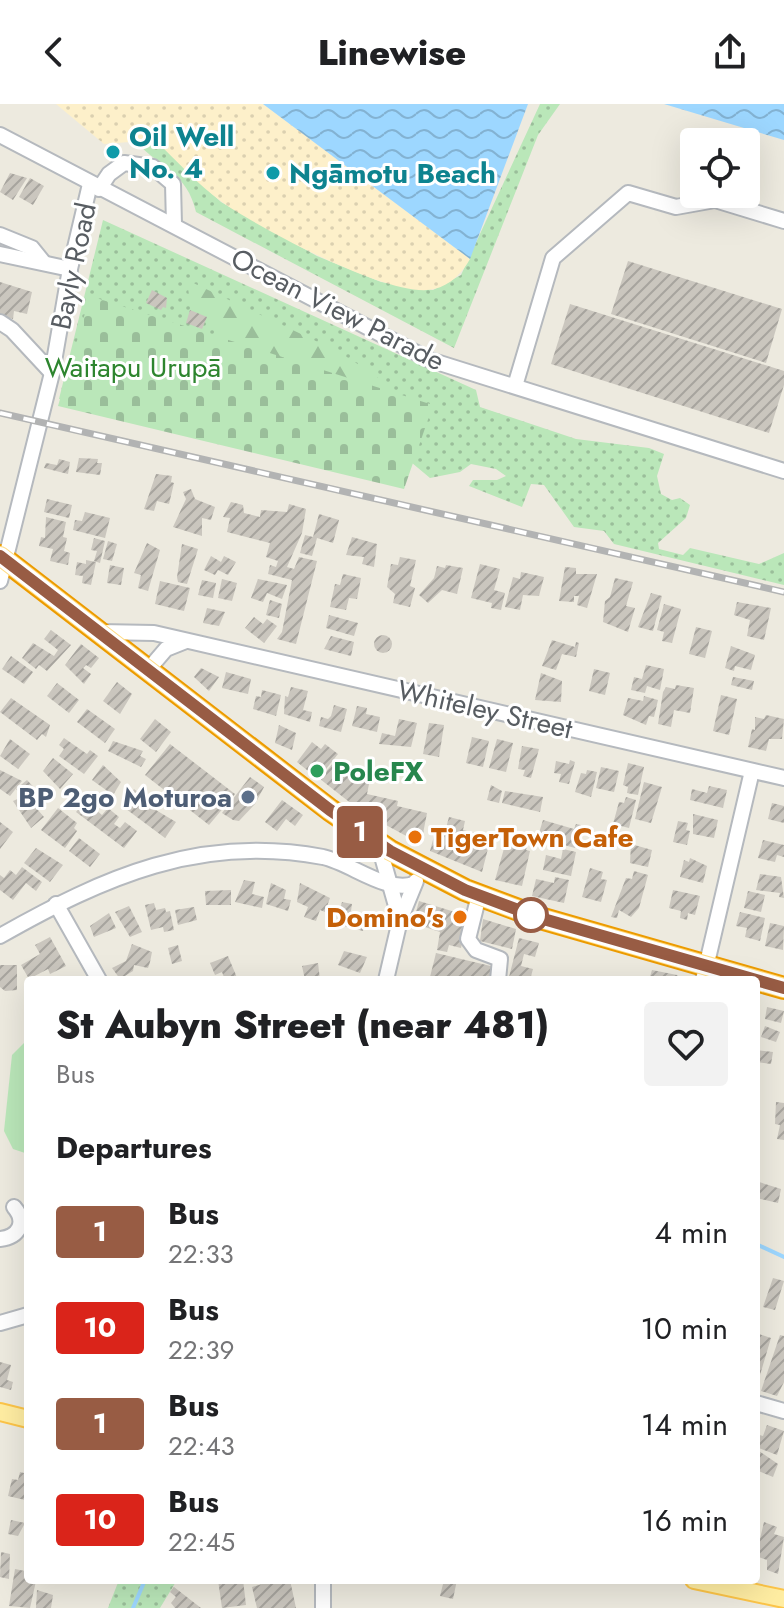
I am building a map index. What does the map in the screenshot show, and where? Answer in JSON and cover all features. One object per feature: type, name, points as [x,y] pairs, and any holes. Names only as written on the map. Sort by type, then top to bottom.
[{"type":"highway","points":[[3,558],[387,856],[418,876],[705,973]]},
{"type":"highway","points":[[760,983],[784,988]]},
{"type":"main road","points":[[0,1412],[24,1418]]},
{"type":"main road","points":[[709,1584],[779,1602]]},
{"type":"street","name":"Ocean View Parade","points":[[0,135],[430,360],[784,471]]},
{"type":"street","points":[[95,186],[124,163],[153,167],[173,184],[174,225]]},
{"type":"street","name":"Bayly Road","points":[[0,581],[3,558],[52,373],[70,269],[95,186]]},
{"type":"street","points":[[515,386],[553,258],[628,193],[676,207],[715,200],[784,221]]},
{"type":"street","points":[[0,235],[32,248],[44,263]]},
{"type":"street","points":[[0,254],[70,269]]},
{"type":"street","points":[[0,322],[12,330],[52,373]]},
{"type":"street","name":"Whiteley Street","points":[[100,632],[144,631],[784,778]]},
{"type":"street","points":[[148,670],[166,649],[186,641]]},
{"type":"street","points":[[705,973],[752,771]]},
{"type":"street","points":[[0,936],[56,904],[136,869],[204,853],[291,853],[338,860],[391,884],[418,876]]},
{"type":"street","points":[[351,866],[373,865],[387,856],[400,920]]},
{"type":"street","points":[[389,976],[400,920],[418,876]]},
{"type":"street","points":[[479,895],[468,942],[476,950],[500,959],[498,976]]},
{"type":"street","points":[[56,904],[97,976]]},
{"type":"street","points":[[0,1239],[18,1232],[20,1217],[14,1207]]},
{"type":"street","points":[[0,1323],[24,1316]]},
{"type":"street","points":[[760,1404],[784,1411]]},
{"type":"street","points":[[323,1584],[323,1608]]},
{"type":"green space","points":[[540,104],[560,104],[538,135],[454,348],[196,212],[180,180],[136,142],[155,140],[221,202],[317,256],[381,282],[433,290],[461,275]]},
{"type":"green space","points":[[103,220],[476,390],[480,407],[576,439],[649,448],[664,454],[657,476],[661,494],[672,500],[680,498],[690,505],[686,518],[658,543],[659,549],[683,555],[690,548],[759,564],[784,553],[784,585],[614,544],[604,531],[574,527],[544,485],[531,484],[522,507],[469,486],[473,480],[497,480],[506,476],[496,469],[471,464],[460,472],[430,478],[393,447],[59,399]]},
{"type":"green space","points":[[187,280],[337,351],[372,373],[422,416],[214,336],[216,325],[192,318]]},
{"type":"green space","name":"Waitapu Urupā","points":[[90,296],[433,405],[404,489],[58,406]]},
{"type":"green space","points":[[24,1043],[24,1153],[13,1149],[4,1131],[12,1055]]},
{"type":"green space","points":[[117,1584],[175,1584],[160,1608],[108,1608]]},
{"type":"sand","name":"Ngāmotu Beach","points":[[56,104],[263,104],[470,259],[455,278],[434,289],[388,284],[358,273],[294,244],[222,202],[155,140],[104,144]]},
{"type":"water","points":[[263,104],[528,104],[470,259]]},
{"type":"water","points":[[664,104],[784,104],[784,140],[760,133],[760,128],[744,128]]},
{"type":"building","points":[[10,173],[27,178],[13,200],[0,192]]},
{"type":"building","points":[[30,178],[44,186],[33,205],[19,197]]},
{"type":"building","points":[[628,261],[782,309],[766,363],[611,314]]},
{"type":"building","points":[[0,282],[32,292],[27,314],[14,311],[13,319],[0,316]]},
{"type":"building","points":[[152,290],[167,298],[166,308],[161,310],[146,303]]},
{"type":"building","points":[[570,304],[784,371],[784,385],[769,433],[551,364]]},
{"type":"building","points":[[190,310],[207,317],[202,329],[186,323]]},
{"type":"building","points":[[79,458],[98,459],[97,463],[102,463],[100,475],[76,472]]},
{"type":"building","points":[[59,459],[70,462],[68,474],[44,468],[46,463],[57,465]]},
{"type":"building","points":[[156,474],[172,476],[171,482],[174,483],[169,504],[157,501],[154,511],[144,509]]},
{"type":"building","points":[[191,489],[195,499],[215,507],[211,520],[202,518],[202,536],[173,527],[186,499],[183,492]]},
{"type":"building","points":[[47,499],[72,505],[69,518],[44,512]]},
{"type":"building","points":[[231,502],[243,505],[244,513],[260,517],[261,510],[287,512],[289,504],[306,509],[302,533],[287,567],[294,569],[299,557],[317,561],[296,644],[277,639],[282,632],[292,580],[268,574],[270,565],[276,567],[278,561],[266,557],[270,543],[227,532],[230,518],[223,517]]},
{"type":"building","points":[[85,512],[110,518],[105,538],[73,530],[75,520],[82,521]]},
{"type":"building","points":[[319,514],[339,520],[333,543],[317,538],[312,556],[300,553],[305,535],[313,537]]},
{"type":"building","points":[[46,517],[66,522],[63,537],[67,538],[64,551],[70,553],[68,565],[50,561],[53,549],[39,546],[41,537],[45,538]]},
{"type":"building","points":[[352,537],[377,544],[374,567],[362,564],[364,557],[346,555]]},
{"type":"building","points":[[94,538],[105,541],[100,563],[94,561],[97,551],[91,550]]},
{"type":"building","points":[[108,541],[117,544],[112,561],[103,559]]},
{"type":"building","points":[[147,543],[160,550],[148,591],[138,588],[141,575],[134,573]]},
{"type":"building","points":[[182,544],[198,549],[187,584],[178,582],[177,577]]},
{"type":"building","points":[[211,556],[221,562],[224,556],[236,562],[228,575],[218,570],[215,575],[204,570]]},
{"type":"building","points":[[400,557],[416,560],[410,586],[415,588],[410,607],[393,603],[395,594],[387,587],[391,564],[398,565]]},
{"type":"building","points":[[86,560],[96,562],[91,585],[82,583],[83,576],[75,575],[77,562],[86,564]]},
{"type":"building","points":[[480,564],[500,569],[494,590],[505,593],[501,610],[491,608],[492,603],[471,598]]},
{"type":"building","points":[[110,565],[124,568],[121,585],[107,583]]},
{"type":"building","points":[[446,565],[463,568],[457,594],[442,590],[428,603],[419,595],[434,578],[437,566],[445,568]]},
{"type":"building","points":[[565,567],[576,568],[576,574],[597,574],[587,608],[577,605],[579,596],[574,596],[574,602],[559,601]]},
{"type":"building","points":[[521,572],[544,577],[539,596],[523,595],[520,610],[505,607],[513,577],[520,579]]},
{"type":"building","points":[[343,574],[361,578],[357,599],[349,598],[346,610],[330,607],[335,584],[340,585]]},
{"type":"building","points":[[615,578],[633,582],[626,606],[635,608],[628,632],[603,622],[605,601],[610,597]]},
{"type":"building","points":[[222,579],[237,583],[232,601],[218,598]]},
{"type":"building","points":[[258,579],[287,585],[282,599],[267,593],[263,602],[251,598]]},
{"type":"building","points":[[202,580],[216,583],[213,598],[198,595]]},
{"type":"building","points":[[160,581],[190,588],[184,611],[155,604]]},
{"type":"building","points":[[651,593],[662,596],[653,631],[638,627]]},
{"type":"building","points":[[270,600],[282,604],[279,618],[266,615]]},
{"type":"building","points":[[737,602],[771,608],[764,640],[747,636],[750,620],[734,615]]},
{"type":"building","points":[[664,604],[681,609],[672,643],[662,641],[664,632],[657,630]]},
{"type":"building","points":[[207,608],[225,612],[219,626],[203,623]]},
{"type":"building","points":[[329,615],[358,623],[354,636],[326,628]]},
{"type":"building","points":[[254,617],[263,624],[267,619],[277,626],[264,643],[245,628]]},
{"type":"building","points":[[696,627],[712,631],[705,658],[689,654]]},
{"type":"building","points":[[51,630],[71,645],[47,671],[39,665],[36,669],[22,658],[33,643],[54,656],[58,650],[44,639]]},
{"type":"building","points":[[379,635],[387,635],[392,644],[390,651],[379,653],[374,648],[374,640]]},
{"type":"building","points":[[331,636],[354,642],[351,656],[324,649]]},
{"type":"building","points":[[552,640],[575,647],[576,642],[579,643],[576,657],[562,654],[556,670],[542,666]]},
{"type":"building","points":[[81,644],[99,658],[91,668],[86,665],[83,668],[91,674],[84,684],[65,665]]},
{"type":"building","points":[[731,646],[755,655],[751,670],[735,666],[734,671],[725,668]]},
{"type":"building","points":[[11,656],[33,672],[24,684],[2,669]]},
{"type":"building","points":[[646,665],[664,669],[660,690],[647,686],[645,693],[631,690],[634,677],[642,679]]},
{"type":"building","points":[[201,668],[219,677],[209,691],[194,677]]},
{"type":"building","points":[[594,669],[610,673],[605,695],[589,691]]},
{"type":"building","points":[[226,672],[251,679],[248,694],[222,688]]},
{"type":"building","points":[[541,673],[562,681],[561,702],[535,700]]},
{"type":"building","points":[[733,677],[754,681],[752,690],[731,685]]},
{"type":"building","points":[[117,682],[132,694],[120,714],[103,701]]},
{"type":"building","points":[[57,683],[79,700],[69,713],[47,696]]},
{"type":"building","points":[[676,685],[694,688],[690,713],[674,710],[671,727],[658,724],[663,692],[666,687],[675,689]]},
{"type":"building","points":[[291,687],[308,691],[303,710],[312,712],[310,722],[284,714],[285,696],[288,697]]},
{"type":"building","points":[[262,690],[281,695],[276,716],[253,709],[256,696],[261,697]]},
{"type":"building","points":[[721,695],[737,699],[729,735],[713,731]]},
{"type":"building","points":[[644,696],[658,700],[654,717],[649,716],[646,725],[623,715],[628,698],[643,701]]},
{"type":"building","points":[[11,698],[50,725],[46,737],[42,734],[37,740],[0,712]]},
{"type":"building","points":[[334,705],[347,709],[341,732],[319,726],[321,717],[328,719],[331,716]]},
{"type":"building","points":[[357,706],[367,708],[366,714],[380,717],[377,732],[352,726]]},
{"type":"building","points":[[87,709],[115,729],[105,743],[77,722]]},
{"type":"building","points":[[766,715],[784,719],[782,739],[769,739],[766,751],[748,747],[752,729],[755,730],[755,717],[764,719]]},
{"type":"building","points":[[155,719],[171,732],[156,752],[140,739]]},
{"type":"building","points":[[399,719],[417,723],[411,747],[379,744],[382,733],[395,736]]},
{"type":"building","points":[[429,723],[444,725],[439,757],[423,754]]},
{"type":"building","points":[[279,725],[296,733],[292,750],[275,743]]},
{"type":"building","points":[[472,737],[489,741],[483,767],[466,763]]},
{"type":"building","points":[[64,738],[87,754],[90,750],[98,756],[84,774],[59,756],[64,749],[59,745]]},
{"type":"building","points":[[10,739],[30,754],[18,769],[0,756]]},
{"type":"building","points":[[497,739],[513,743],[506,772],[489,768]]},
{"type":"building","points":[[113,741],[143,751],[140,756],[146,759],[141,767],[108,751]]},
{"type":"building","points":[[312,742],[321,749],[325,744],[338,754],[318,779],[297,762]]},
{"type":"building","points":[[170,744],[235,794],[209,825],[145,775]]},
{"type":"building","points":[[522,746],[539,749],[531,778],[523,776],[525,770],[518,769]]},
{"type":"building","points":[[53,758],[73,774],[60,789],[43,771]]},
{"type":"building","points":[[570,760],[575,762],[569,784],[559,782],[561,774],[554,773],[556,761],[569,764]]},
{"type":"building","points":[[333,763],[371,774],[367,794],[398,801],[397,806],[427,813],[421,844],[362,812],[320,779]]},
{"type":"building","points":[[628,763],[644,767],[638,795],[627,793],[628,787],[623,785]]},
{"type":"building","points":[[103,765],[121,782],[113,795],[92,780]]},
{"type":"building","points":[[601,767],[619,771],[614,792],[596,788]]},
{"type":"building","points":[[0,770],[22,781],[10,796],[0,789]]},
{"type":"building","points":[[587,770],[597,772],[591,797],[575,792],[581,773],[586,774]]},
{"type":"building","points":[[250,777],[264,787],[255,804],[239,821],[233,820],[222,813]]},
{"type":"building","points":[[27,780],[48,802],[38,810],[44,817],[31,828],[13,801],[22,797],[16,789]]},
{"type":"building","points":[[644,782],[662,787],[651,823],[635,819]]},
{"type":"building","points":[[491,785],[502,791],[499,803],[487,800]]},
{"type":"building","points":[[709,786],[727,790],[723,808],[690,800],[692,789],[707,793]]},
{"type":"building","points":[[134,789],[145,798],[144,803],[176,822],[165,838],[122,806]]},
{"type":"building","points":[[505,791],[543,797],[540,812],[502,803]]},
{"type":"building","points":[[90,795],[101,804],[96,810],[102,815],[108,808],[119,817],[114,824],[120,828],[125,822],[137,831],[124,848],[76,812]]},
{"type":"building","points":[[626,797],[636,800],[629,828],[613,824],[619,802],[624,803]]},
{"type":"building","points":[[282,800],[303,815],[295,826],[286,819],[277,831],[265,822]]},
{"type":"building","points":[[772,803],[784,806],[784,823],[768,819]]},
{"type":"building","points":[[58,808],[77,823],[74,828],[77,831],[65,848],[41,830]]},
{"type":"building","points":[[693,814],[718,820],[714,838],[693,834]]},
{"type":"building","points":[[449,817],[465,821],[463,830],[491,837],[482,872],[430,851],[434,836],[443,839]]},
{"type":"building","points":[[543,820],[574,829],[576,824],[581,825],[575,848],[553,842],[555,835],[551,834],[550,839],[538,836]]},
{"type":"building","points":[[678,821],[688,823],[687,845],[673,842]]},
{"type":"building","points":[[0,822],[13,832],[0,849]]},
{"type":"building","points":[[79,838],[100,854],[90,867],[69,851]]},
{"type":"building","points":[[507,838],[528,843],[526,850],[530,851],[522,886],[495,880]]},
{"type":"building","points":[[763,840],[784,845],[784,857],[777,855],[775,862],[758,858]]},
{"type":"building","points":[[631,844],[652,850],[648,867],[630,863]]},
{"type":"building","points":[[36,848],[63,865],[50,882],[24,863]]},
{"type":"building","points":[[563,849],[576,852],[571,876],[543,870],[546,855],[561,859]]},
{"type":"building","points":[[690,858],[707,866],[703,883],[680,877],[684,860],[689,862]]},
{"type":"building","points":[[22,867],[42,882],[36,891],[26,883],[13,900],[0,890],[0,875],[4,878],[10,870],[16,875]]},
{"type":"building","points":[[590,868],[603,872],[601,879],[607,880],[601,902],[582,897]]},
{"type":"building","points":[[634,871],[648,875],[639,908],[631,917],[619,910],[617,918],[611,917],[626,878],[632,879]]},
{"type":"building","points":[[760,874],[781,877],[784,898],[779,897],[780,893],[756,890]]},
{"type":"building","points":[[555,877],[569,880],[564,903],[532,896],[536,879],[554,883]]},
{"type":"building","points":[[244,880],[255,882],[252,894],[264,897],[262,908],[235,902]]},
{"type":"building","points":[[271,883],[286,890],[284,899],[291,900],[288,911],[266,904]]},
{"type":"building","points":[[300,883],[330,898],[325,912],[320,910],[316,921],[304,917],[308,907],[297,902]]},
{"type":"building","points":[[231,890],[231,905],[206,905],[205,891]]},
{"type":"building","points":[[673,890],[700,896],[695,915],[688,913],[687,920],[680,918],[681,911],[669,908]]},
{"type":"building","points":[[748,891],[765,895],[761,912],[744,908]]},
{"type":"building","points":[[419,901],[468,916],[461,948],[449,945],[447,952],[437,950],[440,932],[413,923]]},
{"type":"building","points":[[342,902],[352,904],[351,911],[366,918],[363,931],[336,924]]},
{"type":"building","points":[[154,903],[156,910],[165,908],[166,912],[170,911],[174,930],[164,932],[163,927],[151,930],[145,905]]},
{"type":"building","points":[[129,906],[142,932],[130,937],[115,912]]},
{"type":"building","points":[[194,907],[197,920],[178,925],[175,910]]},
{"type":"building","points":[[740,912],[765,918],[760,941],[745,937],[747,928],[736,926]]},
{"type":"building","points":[[109,913],[116,928],[94,937],[90,926]]},
{"type":"building","points":[[483,919],[516,929],[512,949],[480,941]]},
{"type":"building","points":[[770,923],[784,926],[783,950],[765,946]]},
{"type":"building","points":[[50,937],[66,966],[50,974],[48,969],[27,976],[21,965],[40,954],[35,945]]},
{"type":"building","points":[[519,938],[539,943],[535,957],[524,954],[521,966],[533,969],[531,976],[509,976]]},
{"type":"building","points":[[132,944],[152,952],[148,968],[134,965],[133,971],[118,976],[112,968],[126,961]]},
{"type":"building","points":[[178,945],[182,961],[172,964],[168,948]]},
{"type":"building","points":[[344,951],[367,957],[360,973],[338,965]]},
{"type":"building","points":[[436,953],[499,968],[497,976],[430,976]]},
{"type":"building","points":[[228,956],[236,976],[224,976],[222,972],[215,975],[210,963]]},
{"type":"building","points":[[318,963],[320,976],[304,976],[302,966]]},
{"type":"building","points":[[0,965],[17,965],[17,990],[5,991],[0,987]]},
{"type":"building","points":[[652,970],[678,976],[650,976]]},
{"type":"building","points":[[767,1007],[784,1011],[781,1023],[765,1019]]},
{"type":"building","points":[[765,1026],[780,1032],[776,1042],[761,1037]]},
{"type":"building","points":[[760,1050],[773,1052],[771,1064],[760,1063]]},
{"type":"building","points":[[776,1102],[784,1103],[784,1140],[777,1139],[780,1125],[775,1124]]},
{"type":"building","points":[[760,1182],[781,1189],[778,1203],[760,1199]]},
{"type":"building","points":[[773,1278],[784,1281],[775,1310],[763,1307]]},
{"type":"building","points":[[760,1334],[771,1338],[760,1375]]},
{"type":"building","points":[[780,1335],[784,1336],[784,1382],[777,1396],[761,1391]]},
{"type":"building","points":[[0,1362],[11,1365],[7,1380],[13,1382],[11,1390],[0,1387]]},
{"type":"building","points":[[767,1425],[784,1431],[777,1455],[760,1449],[760,1435],[763,1436]]},
{"type":"building","points":[[760,1452],[778,1464],[773,1477],[760,1472]]},
{"type":"building","points":[[20,1472],[24,1473],[24,1500],[8,1496],[12,1479],[18,1480]]},
{"type":"building","points":[[11,1520],[24,1523],[18,1536],[8,1534]]},
{"type":"building","points":[[764,1522],[777,1527],[774,1534],[784,1537],[778,1574],[767,1570],[767,1560],[760,1557]]},
{"type":"building","points":[[1,1552],[10,1554],[9,1579],[0,1577]]},
{"type":"building","points":[[15,1569],[24,1571],[24,1584],[35,1584],[30,1608],[9,1606]]},
{"type":"building","points":[[219,1584],[243,1584],[246,1605],[222,1608]]},
{"type":"building","points":[[291,1584],[296,1608],[257,1608],[252,1587]]},
{"type":"building","points":[[443,1584],[456,1584],[453,1599],[440,1596]]},
{"type":"building","points":[[174,1587],[201,1608],[175,1608],[171,1603],[176,1597],[170,1592]]},
{"type":"building","points":[[37,1590],[53,1595],[51,1608],[36,1608]]},
{"type":"waterway","points":[[760,1246],[784,1257]]},
{"type":"waterway","points":[[133,1608],[143,1584]]},
{"type":"railway","points":[[0,413],[784,592]]},
{"type":"bus line","name":"1","points":[[0,556],[330,810],[390,851],[465,890],[509,908],[742,976]]},
{"type":"bus line","name":"1","points":[[760,981],[784,988]]},
{"type":"place","name":"Oil Well No. 4","points":[[113,152]]},
{"type":"place","name":"Ngāmotu Beach","points":[[273,173]]},
{"type":"place","name":"PoleFX","points":[[317,771]]},
{"type":"place","name":"BP 2go Moturoa","points":[[248,797]]},
{"type":"place","name":"TigerTown Cafe","points":[[415,837]]},
{"type":"place","name":"Domino's","points":[[460,917]]}]
